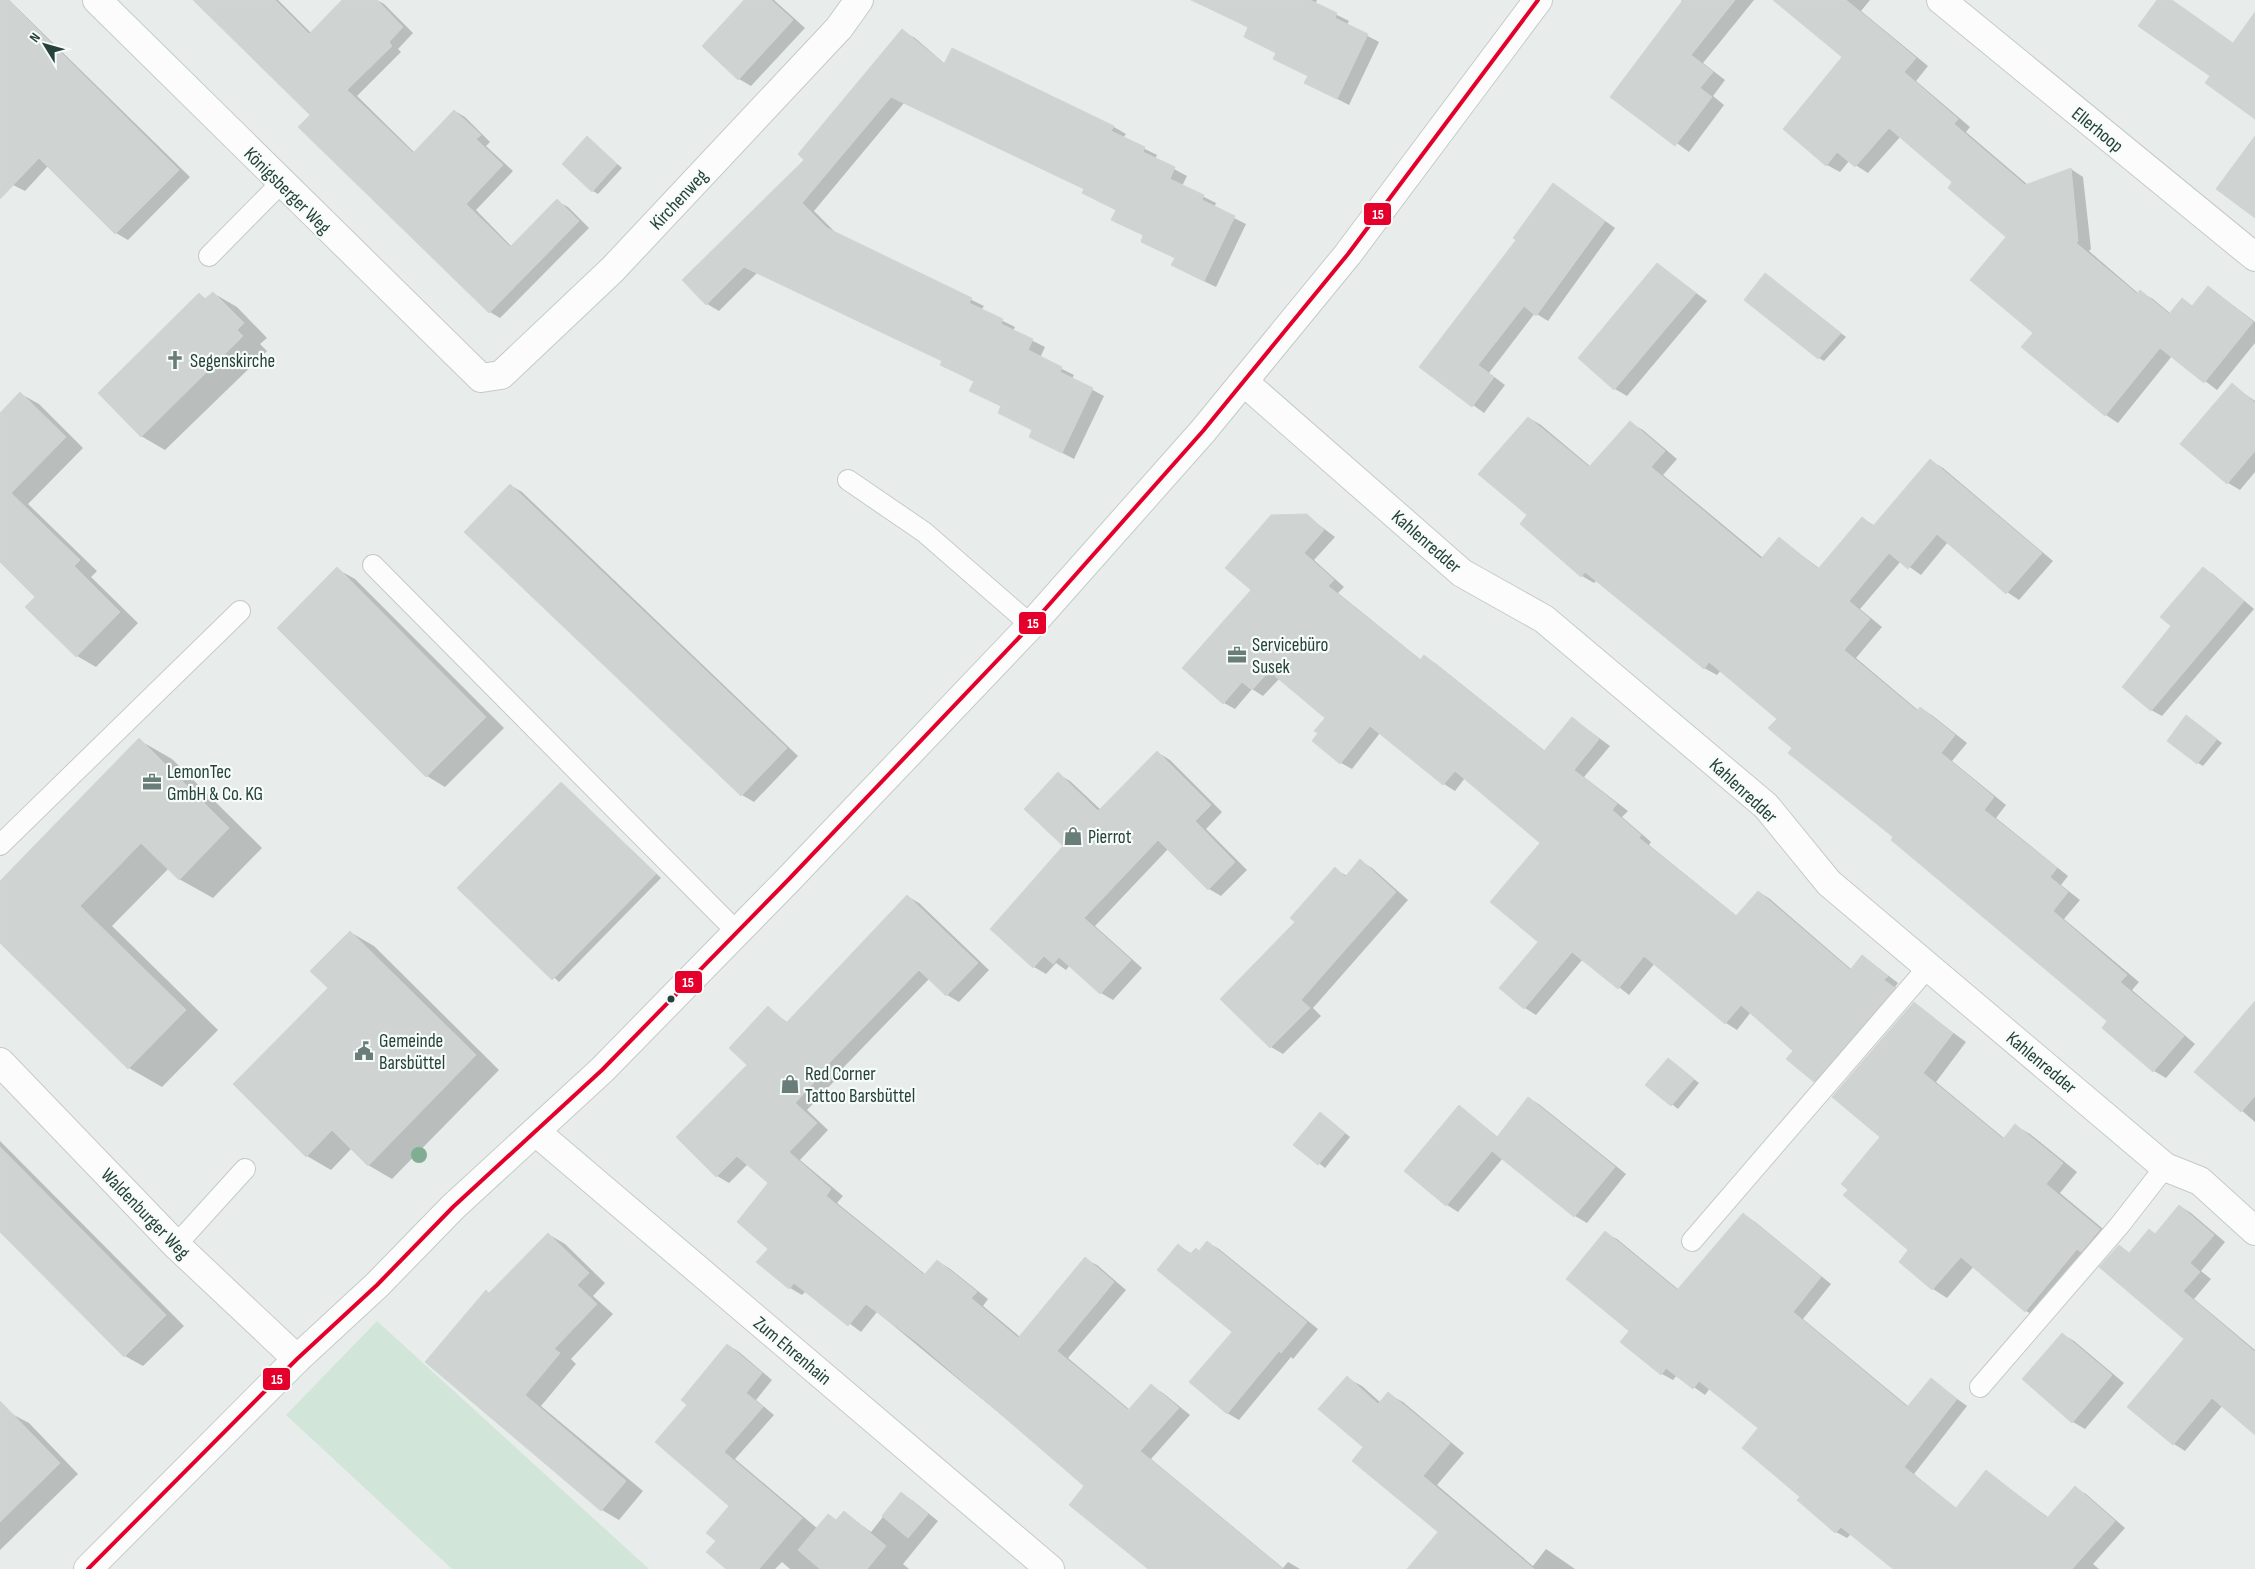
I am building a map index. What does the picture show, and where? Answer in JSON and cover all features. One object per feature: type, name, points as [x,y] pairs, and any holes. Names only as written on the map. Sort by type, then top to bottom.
[{"type":"street","name":"Königsberger Weg","points":[[97,0],[481,378]]},
{"type":"street","name":"Kirchenweg","points":[[481,378],[501,375],[613,269],[839,28],[859,0]]},
{"type":"street","points":[[88,1569],[297,1359],[377,1285],[453,1207],[602,1070],[1031,625],[1203,431],[1348,254],[1538,0]]},
{"type":"street","name":"Ellerhoop","points":[[1941,0],[2255,257]]},
{"type":"street","name":"Kahlenredder","points":[[1244,382],[1462,573],[1544,619],[1766,806],[1829,884],[1929,966],[2165,1167],[2200,1181],[2255,1230]]},
{"type":"street","name":"Waldenburger Weg","points":[[0,1062],[176,1245],[297,1359]]},
{"type":"street","name":"Zum Ehrenhain","points":[[536,1132],[1050,1569]]},
{"type":"lane","points":[[209,256],[281,183]]},
{"type":"lane","points":[[848,480],[924,532],[1031,625]]},
{"type":"lane","points":[[374,565],[737,932]]},
{"type":"lane","points":[[0,845],[141,710],[240,611]]},
{"type":"lane","points":[[1692,1241],[1929,966]]},
{"type":"lane","points":[[1980,1387],[2120,1226],[2165,1167]]},
{"type":"lane","points":[[176,1245],[246,1169]]},
{"type":"green space","points":[[377,1321],[649,1569],[452,1569],[286,1415]]},
{"type":"building","points":[[0,0],[8,0],[179,170],[115,234],[39,158],[0,199]]},
{"type":"building","points":[[193,0],[275,0],[309,34],[342,0],[377,0],[403,27],[389,42],[392,46],[347,90],[413,153],[454,110],[481,135],[476,139],[503,165],[466,204],[510,247],[557,199],[579,221],[489,313],[298,127],[310,115]]},
{"type":"building","points":[[744,0],[771,0],[793,20],[738,80],[702,46]]},
{"type":"building","points":[[1191,0],[1310,0],[1337,13],[1335,18],[1368,34],[1337,99],[1304,83],[1308,76],[1273,59],[1276,53],[1244,37],[1248,27]]},
{"type":"building","points":[[1683,0],[1735,0],[1691,55],[1713,72],[1700,88],[1712,97],[1675,146],[1610,97]]},
{"type":"building","points":[[1773,0],[1846,0],[1916,58],[1904,72],[1958,119],[1954,124],[2025,185],[2071,168],[2078,241],[2076,243],[2137,294],[2140,290],[2169,314],[2182,298],[2192,306],[2208,286],[2253,322],[2204,383],[2160,348],[2105,416],[2021,347],[2033,333],[1970,280],[2006,237],[1948,188],[1952,182],[1889,128],[1855,167],[1837,152],[1826,166],[1783,129],[1842,57]]},
{"type":"building","points":[[2157,0],[2172,0],[2233,43],[2255,12],[2255,119],[2205,83],[2210,76],[2138,26]]},
{"type":"building","points":[[902,29],[944,64],[952,48],[1114,126],[1111,131],[1145,147],[1143,152],[1175,167],[1170,179],[1204,195],[1202,200],[1235,216],[1204,281],[1171,265],[1175,258],[1141,242],[1143,235],[1111,220],[1116,210],[1082,193],[1084,189],[891,97],[802,203],[827,228],[972,298],[969,303],[1003,319],[1001,324],[1033,339],[1028,350],[1062,367],[1060,372],[1093,388],[1062,453],[1029,437],[1032,430],[998,413],[1001,406],[969,391],[974,381],[940,365],[942,361],[744,267],[706,305],[682,280],[804,160],[798,154]]},
{"type":"building","points":[[587,136],[617,164],[592,192],[562,164]]},
{"type":"building","points":[[2255,136],[2255,218],[2216,189]]},
{"type":"building","points":[[1553,183],[1605,221],[1536,316],[1524,306],[1478,365],[1494,377],[1472,407],[1419,367],[1516,240],[1513,238]]},
{"type":"building","points":[[1657,263],[1696,293],[1614,390],[1578,358]]},
{"type":"building","points":[[1765,273],[1841,333],[1818,359],[1744,300]]},
{"type":"building","name":"Segenskirche","points":[[213,292],[244,323],[237,330],[243,336],[141,437],[98,393],[199,293],[205,299]]},
{"type":"building","points":[[2232,383],[2255,403],[2255,451],[2227,484],[2180,444]]},
{"type":"building","points":[[20,392],[66,437],[11,493],[80,560],[74,566],[120,612],[76,657],[25,607],[35,597],[0,562],[0,413]]},
{"type":"building","points":[[1528,417],[1589,467],[1630,421],[1665,451],[1651,467],[1761,559],[1779,537],[1818,569],[1862,517],[1873,526],[1930,459],[2042,553],[2006,594],[1937,534],[1908,569],[1889,553],[1849,601],[1870,619],[1844,650],[1917,711],[1920,707],[1955,735],[1941,753],[1994,797],[1984,810],[2057,868],[2050,877],[2068,892],[2053,911],[2127,975],[2120,982],[2184,1036],[2153,1072],[2102,1028],[2107,1021],[1891,840],[1893,837],[1788,753],[1792,748],[1768,728],[1777,719],[1709,662],[1704,669],[1585,572],[1581,577],[1520,524],[1527,515],[1478,474]]},
{"type":"building","points":[[510,484],[787,748],[741,796],[464,532]]},
{"type":"building","points":[[1307,514],[1324,530],[1304,553],[1334,580],[1328,586],[1420,660],[1424,655],[1544,751],[1572,717],[1599,739],[1574,770],[1617,804],[1612,810],[1641,835],[1639,838],[1736,916],[1758,891],[1850,970],[1862,955],[1888,976],[1884,980],[1895,988],[1814,1082],[1786,1059],[1793,1051],[1741,1005],[1725,1024],[1644,956],[1618,989],[1572,952],[1524,1009],[1499,988],[1538,942],[1490,902],[1540,843],[1455,771],[1443,785],[1370,726],[1340,764],[1312,741],[1318,733],[1314,731],[1325,718],[1269,671],[1252,690],[1242,682],[1223,704],[1182,668],[1251,590],[1225,568],[1271,515]]},
{"type":"building","points":[[337,567],[486,717],[426,777],[277,628]]},
{"type":"building","points":[[2203,567],[2244,601],[2151,711],[2122,687],[2171,626],[2160,617]]},
{"type":"building","points":[[2186,715],[2217,739],[2197,764],[2167,741]]},
{"type":"building","points":[[139,738],[229,828],[179,880],[141,843],[80,906],[186,1010],[128,1069],[0,943],[0,881]]},
{"type":"building","points":[[1157,751],[1211,805],[1195,821],[1235,862],[1208,890],[1158,840],[1084,918],[1131,960],[1100,994],[1059,957],[1053,964],[1044,956],[1033,968],[990,929],[1063,846],[1024,809],[1058,772],[1098,811]]},
{"type":"building","points":[[561,782],[656,874],[552,980],[457,888]]},
{"type":"building","points":[[1360,859],[1396,892],[1301,1000],[1310,1008],[1270,1048],[1220,999],[1295,922],[1290,918],[1335,867],[1345,877]]},
{"type":"building","points":[[907,895],[978,963],[946,996],[919,970],[829,1063],[830,1065],[795,1103],[817,1123],[789,1152],[831,1189],[826,1196],[924,1275],[937,1260],[977,1292],[971,1298],[1018,1338],[1085,1257],[1114,1282],[1057,1351],[1128,1410],[1151,1384],[1179,1408],[1140,1451],[1283,1569],[1148,1569],[1069,1505],[1084,1486],[918,1343],[866,1304],[848,1326],[794,1283],[789,1289],[756,1262],[768,1249],[737,1222],[768,1183],[737,1156],[716,1177],[676,1137],[747,1065],[729,1048],[768,1006],[786,1023]]},
{"type":"building","points":[[350,931],[476,1055],[368,1166],[332,1130],[306,1157],[233,1084],[328,988],[310,971]]},
{"type":"building","points":[[2255,1001],[2255,1096],[2241,1112],[2194,1072]]},
{"type":"building","points":[[1914,1002],[1953,1033],[1923,1073],[2003,1139],[2015,1124],[2063,1163],[2046,1184],[2100,1229],[2081,1252],[2077,1249],[2025,1312],[1961,1257],[1932,1290],[1899,1262],[1908,1250],[1843,1195],[1848,1190],[1841,1184],[1880,1137],[1832,1097]]},
{"type":"building","points":[[1668,1058],[1694,1079],[1671,1106],[1645,1085]]},
{"type":"building","points":[[1528,1097],[1615,1167],[1574,1217],[1492,1151],[1446,1206],[1404,1171],[1459,1105],[1497,1137]]},
{"type":"building","points":[[1320,1112],[1345,1133],[1318,1165],[1293,1145]]},
{"type":"building","points":[[0,1147],[166,1315],[124,1357],[0,1232]]},
{"type":"building","points":[[2179,1205],[2214,1235],[2190,1263],[2200,1272],[2183,1291],[2255,1352],[2255,1435],[2212,1398],[2173,1445],[2127,1407],[2184,1339],[2099,1267],[2119,1245],[2129,1253],[2149,1229],[2155,1234]]},
{"type":"building","points":[[1743,1213],[1821,1277],[1793,1312],[1907,1407],[1931,1378],[1957,1399],[1904,1467],[1956,1508],[1986,1470],[2047,1518],[2075,1486],[2115,1521],[2072,1569],[1893,1569],[1841,1527],[1835,1533],[1797,1500],[1800,1497],[1742,1448],[1758,1428],[1699,1381],[1693,1389],[1666,1368],[1661,1375],[1620,1342],[1629,1331],[1566,1279],[1605,1231],[1677,1290]]},
{"type":"building","points":[[548,1233],[589,1273],[577,1285],[597,1304],[554,1349],[560,1353],[525,1395],[626,1481],[601,1511],[425,1362],[486,1290],[489,1293]]},
{"type":"building","points":[[1207,1241],[1307,1322],[1281,1353],[1279,1351],[1227,1414],[1189,1382],[1232,1332],[1157,1270],[1178,1244],[1190,1254],[1196,1248],[1199,1251]]},
{"type":"building","points":[[2062,1333],[2112,1375],[2072,1423],[2022,1379]]},
{"type":"building","points":[[727,1344],[762,1373],[746,1393],[763,1407],[724,1452],[802,1518],[759,1569],[726,1569],[706,1552],[716,1541],[706,1533],[729,1506],[655,1442],[687,1405],[681,1400]]},
{"type":"building","points":[[1347,1376],[1378,1404],[1388,1392],[1450,1443],[1423,1476],[1534,1569],[1407,1569],[1438,1532],[1352,1461],[1363,1447],[1318,1409]]},
{"type":"building","points":[[0,1401],[60,1463],[0,1522]]},
{"type":"building","points":[[901,1492],[928,1514],[908,1538],[882,1516]]},
{"type":"building","points":[[844,1511],[886,1546],[867,1569],[820,1569],[798,1550],[828,1514],[836,1520]]},
{"type":"transit line","name":"15","points":[[88,1569],[297,1359],[377,1285],[453,1207],[602,1070],[789,879],[1031,625],[1203,431],[1348,254],[1538,0]]},
{"type":"place","name":"Segenskirche","points":[[175,360]]},
{"type":"place","name":"Servicebüro Susek","points":[[1237,655]]},
{"type":"place","name":"LemonTec GmbH & Co. KG","points":[[152,782]]},
{"type":"place","name":"Pierrot","points":[[1073,836]]},
{"type":"place","name":"Gemeinde Barsbüttel","points":[[364,1051]]},
{"type":"place","name":"Red Corner Tattoo Barsbüttel","points":[[790,1084]]}]
